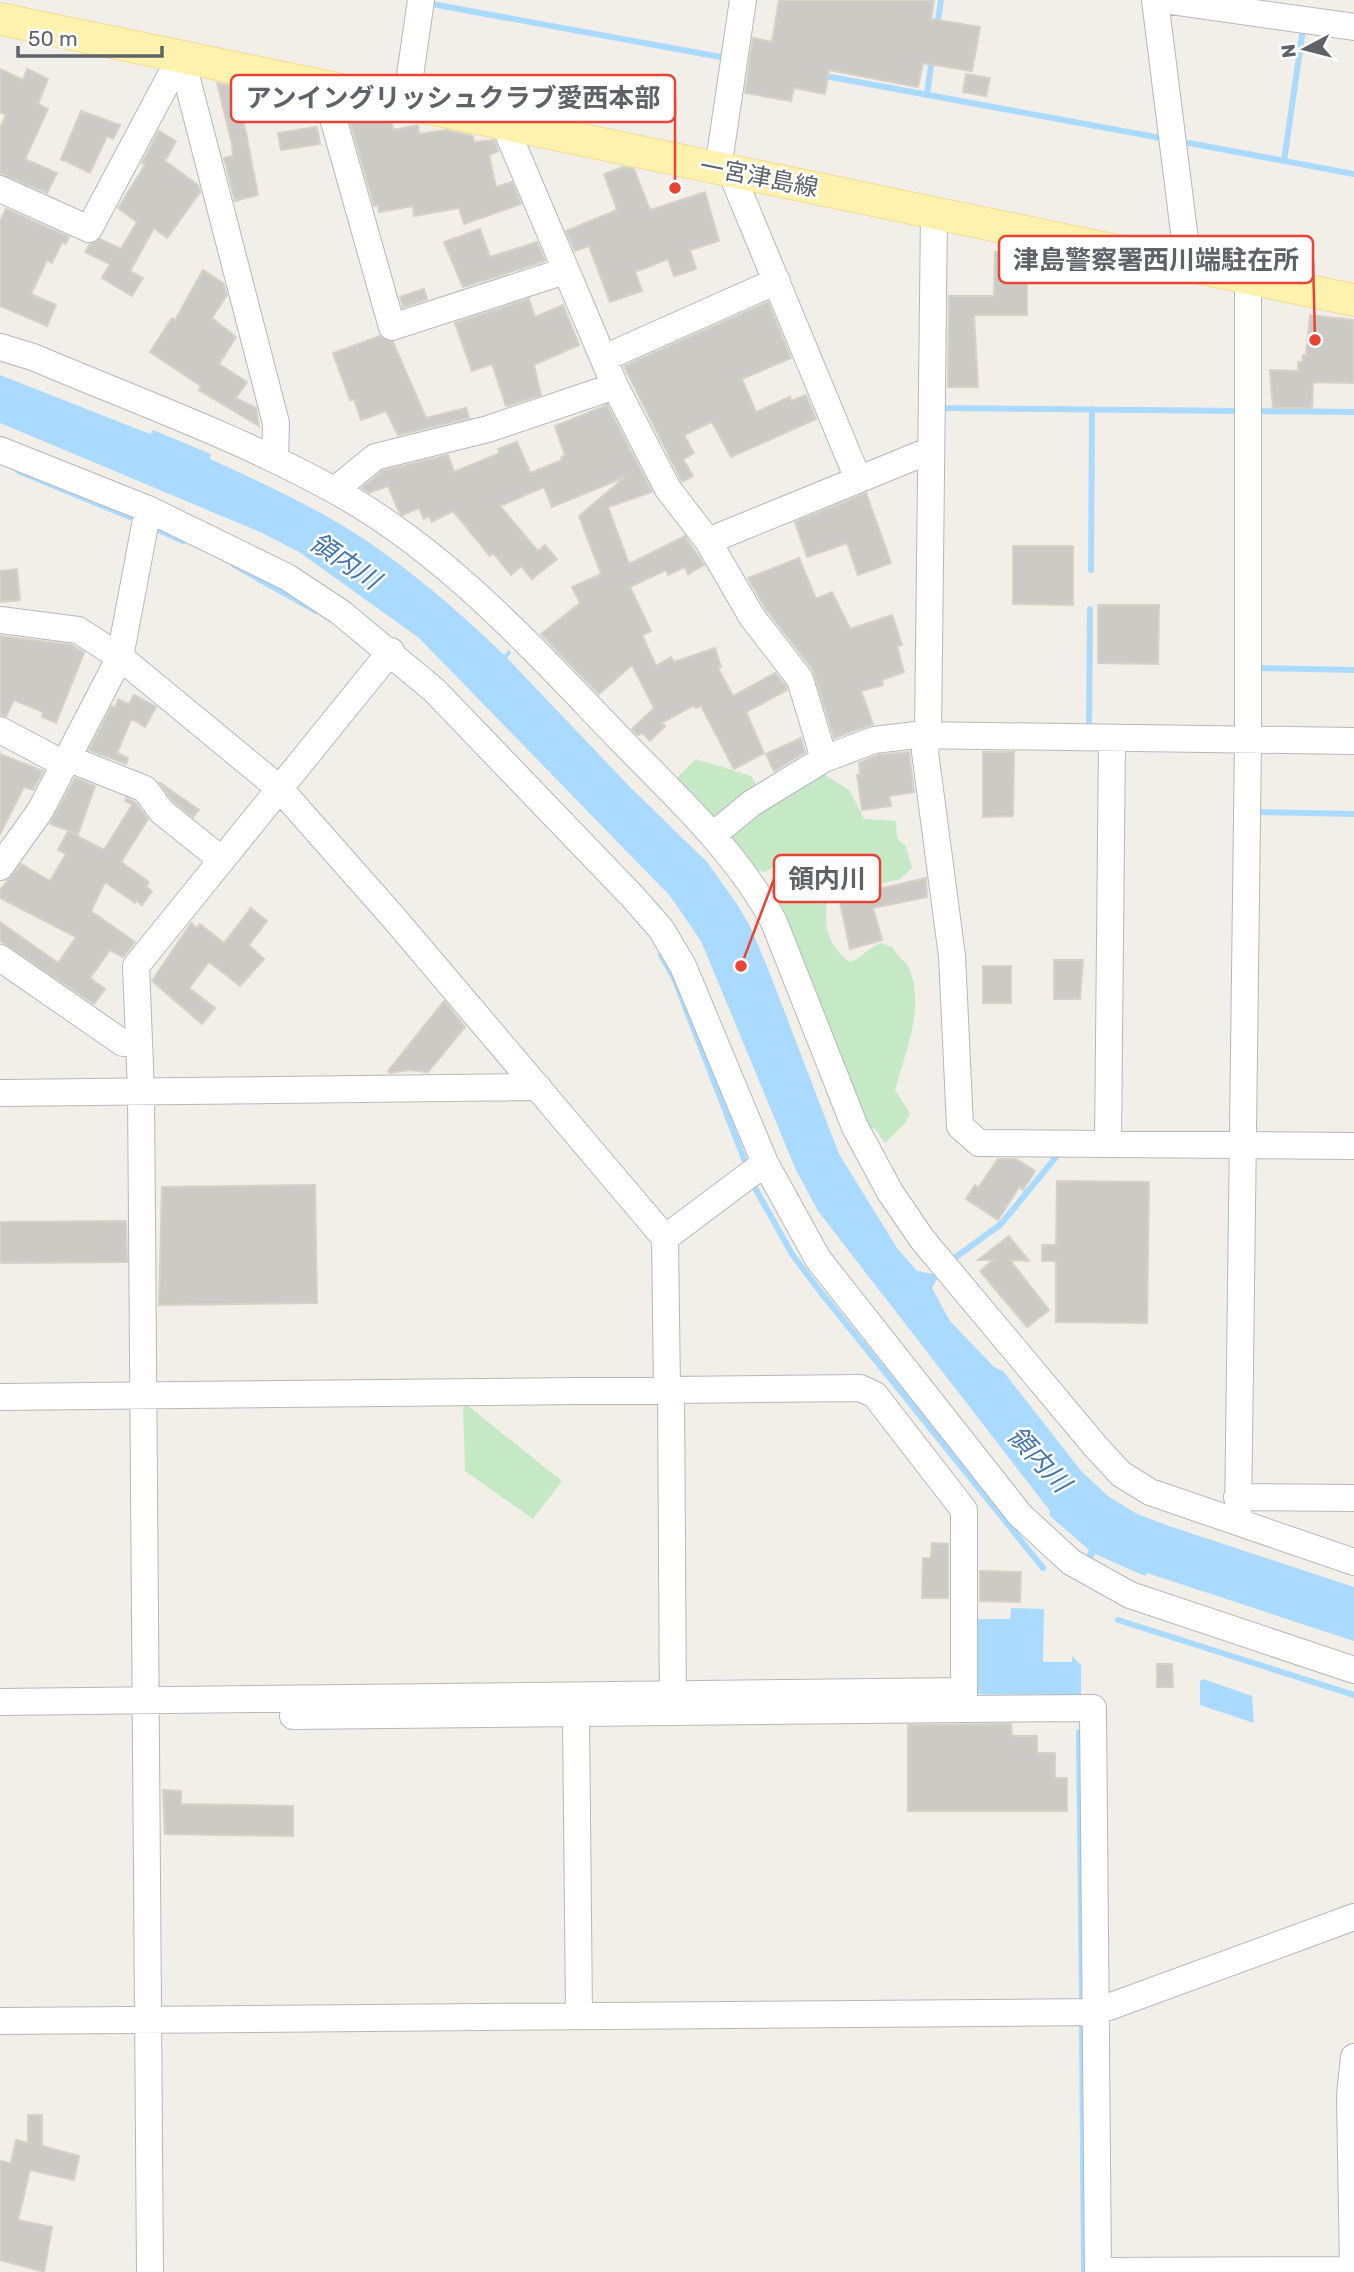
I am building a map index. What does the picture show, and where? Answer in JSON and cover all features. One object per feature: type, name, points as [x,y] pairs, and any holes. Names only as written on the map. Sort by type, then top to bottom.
[{"type":"main road","name":"一宮津島線","points":[[0,19],[1354,300]]},
{"type":"street","points":[[406,103],[421,0]]},
{"type":"street","points":[[743,0],[725,170],[777,281],[858,479]]},
{"type":"street","points":[[1155,0],[1188,264]]},
{"type":"street","points":[[1163,0],[1354,27]]},
{"type":"street","points":[[0,189],[89,229],[180,55]]},
{"type":"street","points":[[180,55],[276,423],[275,458]]},
{"type":"street","points":[[324,86],[392,327],[565,271]]},
{"type":"street","points":[[505,124],[615,386],[668,489],[708,541],[752,617],[800,678],[824,759]]},
{"type":"street","points":[[934,213],[928,736],[925,752],[951,956],[960,1126],[979,1143],[1354,1146]]},
{"type":"street","points":[[1237,1509],[1248,740],[1248,277]]},
{"type":"street","points":[[604,358],[777,281]]},
{"type":"street","points":[[0,347],[33,357],[275,458],[335,490],[431,557],[480,597],[713,835],[759,893],[774,922],[855,1128],[890,1192],[922,1239],[1121,1474],[1174,1502],[1237,1509],[1354,1498]]},
{"type":"street","points":[[335,490],[375,457],[488,429],[615,386]]},
{"type":"street","points":[[0,450],[148,509],[287,577],[340,611],[391,651],[434,690],[632,895],[661,929],[683,966],[765,1163],[818,1259],[1020,1515],[1070,1562],[1130,1595],[1354,1670]]},
{"type":"street","points":[[708,541],[931,450]]},
{"type":"street","points":[[0,867],[40,811],[120,657],[148,509]]},
{"type":"street","points":[[0,620],[78,630],[120,657],[280,789],[665,1238],[673,1704]]},
{"type":"street","points":[[150,2272],[141,1091],[136,966],[391,651]]},
{"type":"street","points":[[0,730],[66,761],[145,789],[162,812],[222,860]]},
{"type":"street","points":[[713,835],[752,803],[824,759],[874,740],[928,736],[1354,741]]},
{"type":"street","points":[[1108,1144],[1112,738]]},
{"type":"street","points":[[0,958],[123,1042],[139,1042]]},
{"type":"street","points":[[0,1093],[538,1087]]},
{"type":"street","points":[[665,1238],[765,1163]]},
{"type":"street","points":[[0,1397],[860,1388],[875,1395],[964,1510],[964,1700]]},
{"type":"street","points":[[1237,1509],[1354,1562]]},
{"type":"street","points":[[0,1718],[146,1709],[964,1700],[1093,1708],[1098,2271],[1353,2270],[1350,2095],[1354,2057]]},
{"type":"street","points":[[0,1702],[146,1709],[576,1715],[673,1704]]},
{"type":"street","points":[[576,1715],[579,2016]]},
{"type":"street","points":[[0,2021],[1095,2012],[1354,1917]]},
{"type":"green space","points":[[696,759],[751,776],[760,791],[714,828],[670,785]]},
{"type":"green space","points":[[822,773],[850,791],[864,819],[896,821],[897,838],[906,847],[912,868],[900,879],[829,896],[826,914],[828,933],[842,956],[850,962],[882,943],[893,948],[907,965],[913,983],[915,1014],[895,1090],[910,1113],[906,1122],[885,1143],[875,1129],[864,1126],[787,917],[777,911],[769,893],[775,884],[787,879],[792,870],[779,864],[765,872],[745,869],[725,835]]},
{"type":"green space","points":[[463,1402],[562,1481],[533,1519],[465,1471]]},
{"type":"water","points":[[0,375],[150,434],[153,430],[211,454],[210,459],[312,508],[345,527],[407,570],[504,655],[509,650],[511,653],[507,658],[630,787],[707,862],[737,904],[751,928],[772,979],[839,1154],[897,1248],[917,1271],[934,1274],[937,1279],[932,1288],[950,1321],[994,1367],[1003,1371],[1082,1472],[1108,1496],[1137,1514],[1169,1526],[1354,1587],[1354,1641],[1147,1573],[1145,1576],[1095,1554],[1092,1560],[1086,1556],[1089,1550],[1049,1515],[1050,1511],[818,1211],[796,1170],[701,941],[670,896],[419,638],[299,552],[260,532],[0,423]]},
{"type":"water","points":[[1011,1608],[1044,1609],[1043,1662],[1072,1662],[1072,1656],[1081,1665],[1081,1695],[979,1694],[972,1685],[973,1619],[1010,1619]]},
{"type":"water","points":[[1203,1679],[1252,1696],[1254,1723],[1200,1705],[1200,1681]]},
{"type":"building","points":[[779,0],[934,0],[931,19],[980,27],[972,71],[923,63],[918,87],[829,70],[825,94],[794,88],[791,101],[745,93],[753,38],[772,42]]},
{"type":"building","points":[[0,69],[23,80],[27,69],[48,79],[38,104],[48,109],[25,159],[57,173],[47,193],[0,173],[0,128],[6,115],[0,112]]},
{"type":"building","points":[[966,74],[990,78],[986,96],[963,92]]},
{"type":"building","points":[[217,83],[239,87],[240,93],[243,92],[250,121],[244,123],[258,195],[235,201],[224,158],[233,156],[232,144]]},
{"type":"building","points":[[81,111],[120,125],[113,139],[107,136],[90,173],[61,159]]},
{"type":"building","points":[[358,112],[391,119],[393,130],[418,125],[419,134],[446,130],[473,136],[474,142],[494,140],[498,151],[489,155],[496,187],[512,182],[521,204],[464,224],[459,208],[414,216],[413,206],[379,212],[378,205],[374,206],[348,114]]},
{"type":"building","points":[[317,127],[320,144],[281,150],[278,133]]},
{"type":"building","points":[[159,131],[176,141],[165,161],[198,185],[200,192],[167,238],[154,228],[130,271],[143,278],[132,296],[102,278],[110,264],[85,252],[89,245],[100,239],[121,249],[137,222],[118,208],[145,165],[142,163]]},
{"type":"building","points":[[623,167],[634,169],[650,210],[705,192],[719,241],[690,250],[696,269],[674,276],[668,259],[635,272],[642,291],[610,302],[589,246],[575,251],[566,231],[617,210],[604,174]]},
{"type":"building","points":[[6,209],[69,237],[66,244],[62,242],[52,263],[47,260],[31,294],[56,305],[47,326],[0,306],[0,221]]},
{"type":"building","points":[[480,229],[490,257],[537,242],[545,261],[463,287],[444,242]]},
{"type":"building","points":[[995,252],[1027,252],[1027,315],[974,315],[978,387],[948,387],[949,296],[994,296]]},
{"type":"building","points":[[203,270],[223,283],[227,295],[212,318],[236,337],[219,364],[247,382],[236,398],[256,408],[259,426],[199,390],[201,386],[150,352],[172,318],[175,320]]},
{"type":"building","points":[[424,289],[427,299],[403,307],[400,297]]},
{"type":"building","points":[[529,299],[535,317],[563,305],[579,345],[534,365],[541,395],[506,406],[492,364],[472,371],[455,323]]},
{"type":"building","points":[[768,302],[791,358],[742,379],[756,412],[790,397],[791,401],[806,395],[816,419],[731,457],[712,422],[684,435],[694,453],[683,459],[693,476],[682,482],[624,366]]},
{"type":"building","points":[[1310,315],[1354,320],[1354,383],[1313,382],[1312,408],[1273,408],[1270,370],[1298,371],[1298,362],[1302,362],[1303,355],[1306,355]]},
{"type":"building","points":[[380,336],[393,342],[426,418],[466,408],[469,418],[398,435],[386,411],[361,420],[354,399],[350,400],[333,353]]},
{"type":"building","points":[[607,405],[652,492],[608,507],[629,564],[685,536],[704,565],[688,574],[685,567],[668,575],[666,570],[630,587],[651,631],[642,635],[656,666],[671,657],[674,662],[715,648],[721,667],[718,668],[733,696],[775,673],[786,686],[787,690],[746,712],[764,753],[734,769],[701,706],[696,708],[694,705],[661,723],[665,726],[650,741],[643,733],[638,735],[632,729],[654,708],[632,665],[599,694],[541,634],[580,603],[572,587],[601,574],[579,516],[625,477],[552,507],[544,487],[500,506],[538,551],[545,545],[557,559],[532,579],[521,566],[511,575],[493,553],[490,556],[453,511],[432,522],[429,516],[424,519],[419,508],[402,515],[388,486],[369,493],[362,488],[382,471],[448,455],[454,472],[500,453],[498,449],[517,442],[530,472],[533,472],[562,460],[561,457],[565,455],[555,426]]},
{"type":"building","points":[[866,493],[891,563],[858,575],[847,543],[807,557],[795,522]]},
{"type":"building","points":[[1013,546],[1073,546],[1073,605],[1013,604]]},
{"type":"building","points":[[799,558],[816,599],[832,592],[850,629],[892,615],[902,645],[897,646],[904,672],[882,680],[883,685],[861,691],[873,724],[834,738],[813,670],[765,608],[748,578]]},
{"type":"building","points":[[17,569],[20,600],[0,602],[0,571]]},
{"type":"building","points":[[1098,605],[1159,605],[1158,664],[1098,663]]},
{"type":"building","points":[[0,636],[72,645],[84,653],[56,723],[42,717],[43,712],[14,700],[6,716],[0,714]]},
{"type":"building","points":[[134,695],[156,707],[145,727],[131,719],[117,753],[128,758],[126,764],[89,750],[112,706],[115,708],[118,699],[129,704]]},
{"type":"building","points":[[801,738],[805,752],[774,771],[766,754]]},
{"type":"building","points":[[909,752],[914,792],[889,796],[891,806],[862,810],[857,775],[860,775],[859,763],[878,755]]},
{"type":"building","points":[[983,752],[1014,752],[1013,816],[983,817]]},
{"type":"building","points":[[0,754],[43,771],[33,790],[24,787],[0,834]]},
{"type":"building","points":[[75,778],[95,786],[78,834],[50,824]]},
{"type":"building","points":[[159,782],[199,810],[193,817],[173,801]]},
{"type":"building","points":[[126,798],[135,802],[148,819],[121,862],[149,882],[146,887],[152,891],[142,905],[105,882],[91,911],[135,942],[123,957],[110,950],[90,978],[105,989],[94,1004],[0,941],[0,922],[58,963],[76,937],[0,898],[0,890],[21,864],[50,881],[66,854],[58,850],[68,831],[104,850],[132,805],[125,801]]},
{"type":"building","points":[[926,878],[927,897],[873,908],[882,940],[850,949],[839,898]]},
{"type":"building","points":[[251,908],[267,921],[249,945],[264,959],[240,986],[209,962],[189,988],[215,1008],[202,1024],[152,981],[191,923],[197,928],[200,924],[224,943]]},
{"type":"building","points":[[1054,960],[1083,960],[1080,999],[1054,999]]},
{"type":"building","points":[[983,966],[1011,966],[1011,1003],[983,1003]]},
{"type":"building","points":[[444,1001],[465,1027],[428,1072],[409,1070],[390,1073],[388,1071]]},
{"type":"building","points":[[998,1159],[1016,1159],[1035,1171],[1023,1190],[1019,1187],[998,1220],[966,1199],[975,1185],[978,1188]]},
{"type":"building","points":[[1057,1181],[1149,1182],[1147,1323],[1056,1322],[1056,1261],[1042,1261],[1042,1245],[1056,1245]]},
{"type":"building","points":[[315,1185],[317,1303],[159,1305],[162,1187]]},
{"type":"building","points":[[126,1221],[127,1262],[0,1263],[0,1222]]},
{"type":"building","points":[[1009,1236],[1029,1261],[1010,1260],[1049,1310],[1027,1327],[980,1271],[993,1260],[978,1260]]},
{"type":"building","points":[[932,1543],[948,1544],[948,1598],[922,1598],[923,1558],[931,1558]]},
{"type":"building","points":[[980,1571],[1021,1572],[1020,1602],[980,1601]]},
{"type":"building","points":[[1157,1664],[1172,1664],[1173,1687],[1157,1687]]},
{"type":"building","points":[[1011,1724],[1012,1736],[1037,1736],[1037,1753],[1055,1753],[1055,1778],[1067,1778],[1067,1811],[908,1811],[908,1725]]},
{"type":"building","points":[[163,1790],[181,1791],[181,1804],[293,1806],[293,1836],[165,1834]]},
{"type":"building","points":[[28,2115],[42,2115],[42,2146],[79,2156],[74,2180],[30,2170],[18,2220],[52,2227],[44,2272],[0,2260],[0,2161],[11,2163],[16,2140],[28,2143]]},
{"type":"waterway","points":[[937,27],[941,0]]},
{"type":"waterway","points":[[432,4],[726,58]]},
{"type":"waterway","points":[[1284,161],[1303,29]]},
{"type":"waterway","points":[[927,95],[932,58]]},
{"type":"waterway","points":[[820,75],[1161,138]]},
{"type":"waterway","points":[[1189,143],[1354,174]]},
{"type":"waterway","points":[[941,405],[941,408],[1240,411]]},
{"type":"waterway","points":[[1091,570],[1092,409]]},
{"type":"waterway","points":[[1258,411],[1354,412]]},
{"type":"waterway","points":[[18,471],[130,517]]},
{"type":"waterway","points":[[159,530],[183,541]]},
{"type":"waterway","points":[[234,565],[316,611]]},
{"type":"waterway","points":[[1089,730],[1090,609]]},
{"type":"waterway","points":[[1256,668],[1354,670]]},
{"type":"waterway","points":[[1257,812],[1354,814]]},
{"type":"waterway","points":[[661,955],[674,978],[744,1159]]},
{"type":"waterway","points":[[956,1257],[1001,1224],[1060,1152]]},
{"type":"waterway","points":[[755,1188],[792,1254],[819,1290],[1043,1568]]},
{"type":"waterway","points":[[1118,1620],[1354,1695]]},
{"type":"waterway","points":[[1079,1732],[1082,2000]]},
{"type":"waterway","points":[[1082,2022],[1084,2272]]},
{"type":"place","name":"アンイングリッシュクラブ愛西本部","points":[[675,188]]},
{"type":"place","name":"津島警察署西川端駐在所","points":[[1315,340]]},
{"type":"place","name":"領内川","points":[[741,966]]}]
